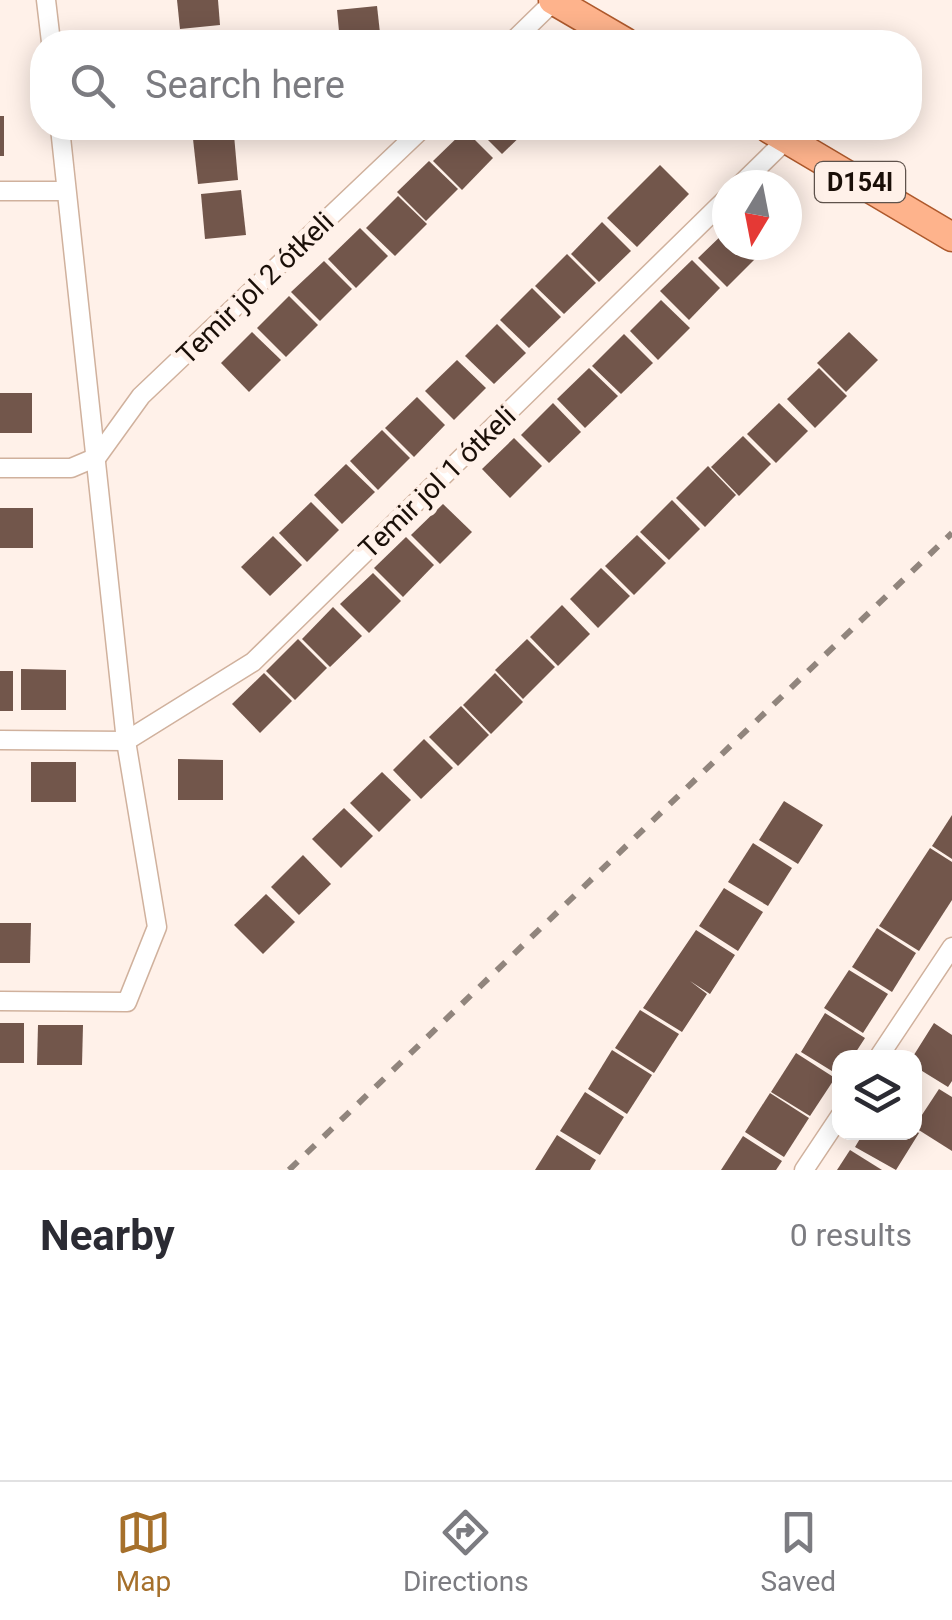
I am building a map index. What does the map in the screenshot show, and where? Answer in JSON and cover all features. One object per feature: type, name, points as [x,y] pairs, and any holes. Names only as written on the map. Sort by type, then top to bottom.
[{"type":"main road","points":[[554,0],[604,30]]},
{"type":"main road","name":"D154l","points":[[789,140],[952,237]]},
{"type":"street","points":[[46,0],[49,30]]},
{"type":"street","points":[[524,30],[554,0]]},
{"type":"street","points":[[0,1000],[128,1002],[157,927],[126,740],[61,140]]},
{"type":"street","name":"Temir jol 2 ótkeli","points":[[97,457],[141,396],[410,140]]},
{"type":"street","points":[[751,170],[772,140]]},
{"type":"street","points":[[0,191],[66,191]]},
{"type":"street","name":"Temir jol 1 ótkeli","points":[[126,740],[253,662],[712,213]]},
{"type":"street","points":[[0,468],[71,468],[97,457]]},
{"type":"street","points":[[0,740],[126,740]]},
{"type":"street","points":[[883,1050],[952,947]]},
{"type":"street","points":[[804,1170],[832,1128]]},
{"type":"building","points":[[177,0],[218,0],[220,25],[180,29]]},
{"type":"building","points":[[377,6],[380,30],[339,30],[337,10]]},
{"type":"building","points":[[0,116],[4,116],[4,156],[0,156]]},
{"type":"building","points":[[193,140],[234,140],[238,180],[198,184]]},
{"type":"building","points":[[455,140],[475,140],[493,158],[462,190],[433,161]]},
{"type":"building","points":[[488,140],[517,140],[502,154]]},
{"type":"building","points":[[429,161],[458,189],[426,221],[397,192]]},
{"type":"building","points":[[660,165],[689,194],[637,247],[607,218]]},
{"type":"building","points":[[241,190],[246,235],[205,239],[201,194]]},
{"type":"building","points":[[398,196],[427,224],[395,256],[366,228]]},
{"type":"building","points":[[602,222],[631,251],[599,282],[571,254]]},
{"type":"building","points":[[360,228],[388,256],[356,288],[328,259]]},
{"type":"building","points":[[712,244],[712,260],[754,260],[727,287],[698,258]]},
{"type":"building","points":[[567,254],[596,283],[564,314],[535,286]]},
{"type":"building","points":[[692,260],[720,288],[689,320],[660,291]]},
{"type":"building","points":[[324,261],[352,289],[320,321],[291,292]]},
{"type":"building","points":[[532,288],[561,317],[529,348],[500,320]]},
{"type":"building","points":[[289,296],[318,325],[286,357],[257,328]]},
{"type":"building","points":[[661,300],[690,328],[658,360],[630,331]]},
{"type":"building","points":[[497,324],[526,353],[494,384],[465,356]]},
{"type":"building","points":[[252,332],[281,360],[249,392],[221,363]]},
{"type":"building","points":[[849,332],[878,360],[846,392],[817,363]]},
{"type":"building","points":[[624,334],[653,363],[621,394],[592,366]]},
{"type":"building","points":[[457,360],[486,388],[454,420],[425,391]]},
{"type":"building","points":[[589,368],[618,396],[585,428],[557,399]]},
{"type":"building","points":[[819,368],[847,396],[815,428],[787,399]]},
{"type":"building","points":[[0,393],[32,393],[32,433],[0,433]]},
{"type":"building","points":[[417,397],[445,425],[414,457],[385,428]]},
{"type":"building","points":[[553,403],[581,432],[549,463],[521,435]]},
{"type":"building","points":[[779,403],[808,431],[776,463],[747,434]]},
{"type":"building","points":[[382,430],[410,458],[378,490],[350,461]]},
{"type":"building","points":[[743,436],[771,464],[739,496],[711,467]]},
{"type":"building","points":[[514,438],[542,466],[510,498],[482,469]]},
{"type":"building","points":[[346,464],[375,492],[342,524],[314,495]]},
{"type":"building","points":[[708,466],[736,495],[705,527],[676,498]]},
{"type":"building","points":[[672,500],[700,529],[669,560],[640,532]]},
{"type":"building","points":[[311,502],[339,530],[307,562],[279,533]]},
{"type":"building","points":[[443,504],[472,532],[440,564],[411,535]]},
{"type":"building","points":[[0,508],[33,508],[33,548],[0,548]]},
{"type":"building","points":[[637,535],[666,563],[634,595],[605,566]]},
{"type":"building","points":[[273,536],[302,565],[270,596],[241,567]]},
{"type":"building","points":[[406,537],[434,565],[403,597],[374,568]]},
{"type":"building","points":[[601,568],[630,596],[598,628],[570,599]]},
{"type":"building","points":[[373,573],[401,601],[369,633],[340,604]]},
{"type":"building","points":[[562,605],[590,634],[558,666],[530,637]]},
{"type":"building","points":[[333,607],[362,636],[330,667],[302,639]]},
{"type":"building","points":[[298,639],[327,668],[295,700],[266,671]]},
{"type":"building","points":[[527,639],[555,667],[523,699],[495,670]]},
{"type":"building","points":[[21,669],[66,670],[66,710],[21,710]]},
{"type":"building","points":[[0,671],[13,671],[13,711],[0,711]]},
{"type":"building","points":[[264,673],[292,701],[260,733],[232,704]]},
{"type":"building","points":[[495,673],[523,702],[491,734],[463,705]]},
{"type":"building","points":[[461,706],[489,735],[458,766],[429,737]]},
{"type":"building","points":[[424,739],[453,768],[421,799],[393,770]]},
{"type":"building","points":[[178,759],[223,760],[223,800],[178,800]]},
{"type":"building","points":[[31,762],[76,762],[76,802],[31,802]]},
{"type":"building","points":[[382,772],[411,800],[379,832],[350,803]]},
{"type":"building","points":[[784,801],[823,825],[798,864],[759,840]]},
{"type":"building","points":[[344,808],[373,836],[341,868],[312,839]]},
{"type":"building","points":[[952,815],[952,859],[932,846]]},
{"type":"building","points":[[753,843],[792,868],[768,906],[728,882]]},
{"type":"building","points":[[930,848],[952,862],[952,900],[919,951],[879,926]]},
{"type":"building","points":[[303,855],[331,884],[299,915],[271,887]]},
{"type":"building","points":[[724,888],[763,912],[738,951],[699,926]]},
{"type":"building","points":[[266,894],[295,922],[263,954],[234,925]]},
{"type":"building","points":[[0,923],[31,923],[30,963],[0,963]]},
{"type":"building","points":[[877,928],[916,953],[892,992],[852,967]]},
{"type":"building","points":[[696,930],[735,955],[710,994],[690,981],[707,994],[682,1032],[643,1008]]},
{"type":"building","points":[[849,970],[888,994],[863,1033],[824,1008]]},
{"type":"building","points":[[640,1010],[679,1034],[654,1073],[615,1048]]},
{"type":"building","points":[[825,1013],[865,1038],[857,1050],[832,1050],[832,1071],[801,1052]]},
{"type":"building","points":[[0,1023],[24,1023],[24,1063],[0,1063]]},
{"type":"building","points":[[934,1023],[952,1035],[952,1081],[948,1087],[922,1071],[922,1050],[917,1050]]},
{"type":"building","points":[[38,1025],[83,1025],[82,1065],[37,1065]]},
{"type":"building","points":[[612,1050],[652,1075],[627,1114],[588,1089]]},
{"type":"building","points":[[796,1053],[832,1076],[832,1083],[810,1116],[771,1092]]},
{"type":"building","points":[[939,1089],[952,1097],[952,1151],[922,1132],[922,1115]]},
{"type":"building","points":[[585,1092],[624,1117],[600,1155],[560,1131]]},
{"type":"building","points":[[770,1093],[809,1118],[784,1157],[745,1132]]},
{"type":"building","points":[[557,1135],[596,1160],[590,1170],[535,1170]]},
{"type":"building","points":[[743,1136],[782,1161],[776,1170],[721,1170]]},
{"type":"building","points":[[859,1140],[915,1140],[896,1170],[855,1147]]},
{"type":"building","points":[[850,1150],[882,1170],[837,1170]]},
{"type":"railway","points":[[289,1170],[952,533]]}]
